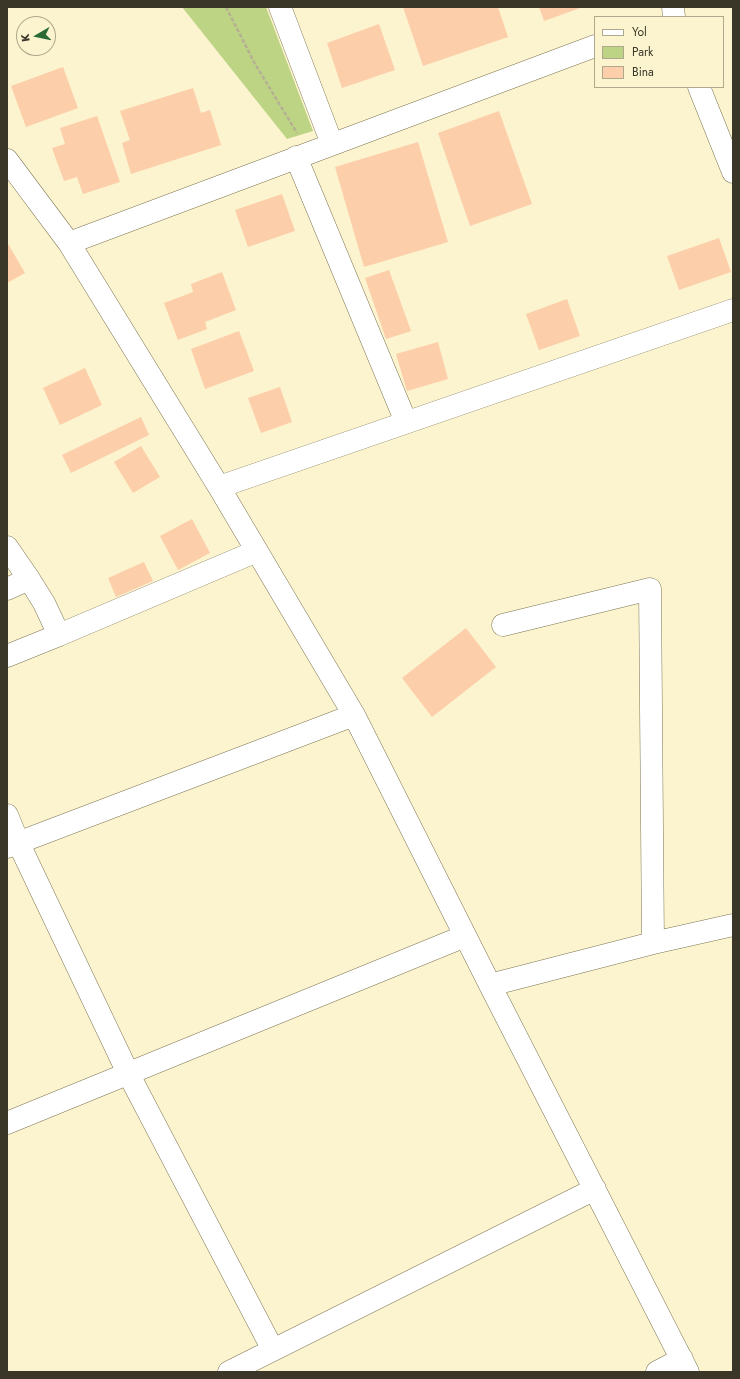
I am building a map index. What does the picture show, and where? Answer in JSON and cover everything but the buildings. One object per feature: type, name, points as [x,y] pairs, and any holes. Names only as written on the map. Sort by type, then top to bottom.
[{"type":"street","points":[[280,7],[332,144]]},
{"type":"street","points":[[69,243],[594,46]]},
{"type":"street","points":[[699,88],[733,172]]},
{"type":"street","points":[[302,155],[406,422]]},
{"type":"street","points":[[7,160],[69,243],[219,488],[354,715],[465,936],[685,1366],[657,1372]]},
{"type":"street","points":[[219,488],[733,310]]},
{"type":"street","points":[[7,547],[44,603],[59,635]]},
{"type":"street","points":[[7,656],[257,551]]},
{"type":"street","points":[[7,589],[29,579]]},
{"type":"street","points":[[503,625],[650,589],[654,943]]},
{"type":"street","points":[[12,844],[354,715]]},
{"type":"street","points":[[7,815],[12,844],[128,1073],[273,1350]]},
{"type":"street","points":[[490,985],[654,943],[733,925]]},
{"type":"street","points":[[7,1123],[465,936]]},
{"type":"street","points":[[229,1372],[595,1189]]},
{"type":"path","points":[[226,7],[302,155]]},
{"type":"green space","points":[[182,7],[266,7],[313,131],[287,139]]}]
